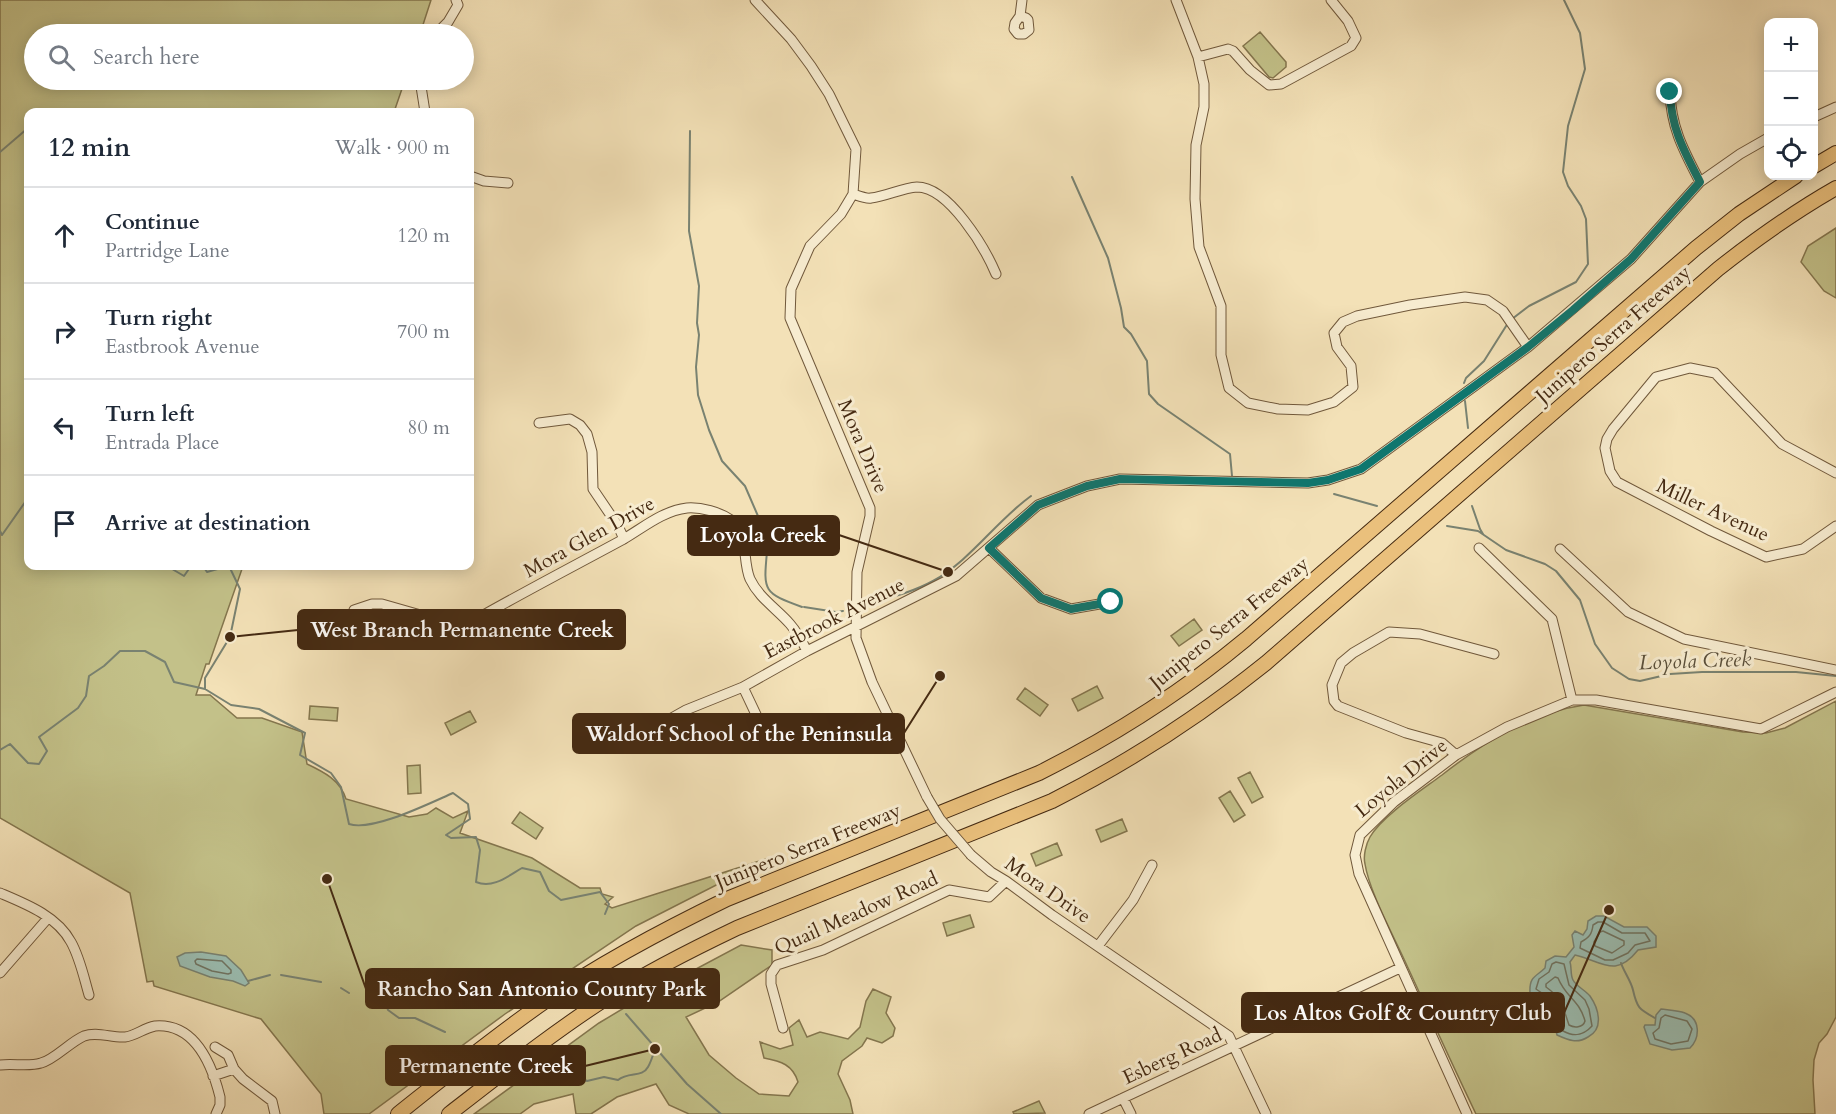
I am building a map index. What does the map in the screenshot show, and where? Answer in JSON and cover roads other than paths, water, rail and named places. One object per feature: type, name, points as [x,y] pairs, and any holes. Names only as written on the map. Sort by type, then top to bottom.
[{"type":"highway","points":[[1818,164],[1836,153]]},
{"type":"highway","name":"Junipero Serra Freeway","points":[[398,1114],[547,1000],[612,959],[677,923],[727,899],[1040,773],[1085,750],[1168,699],[1246,639],[1696,248],[1739,214],[1790,180]]},
{"type":"highway","name":"Junipero Serra Freeway","points":[[448,1114],[608,997],[691,950],[737,927],[1052,801],[1098,778],[1185,725],[1266,663],[1718,269],[1799,209],[1836,188]]},
{"type":"street","points":[[446,24],[458,5],[456,0]]},
{"type":"street","name":"Mora Drive","points":[[755,0],[791,39],[829,94],[856,149],[853,194],[842,214],[810,246],[791,289],[790,318],[870,508],[857,572],[855,626],[857,644],[872,682],[927,797],[940,819],[971,855],[991,872],[1229,1036],[1266,1114]]},
{"type":"street","points":[[1020,16],[1022,0]]},
{"type":"street","points":[[1176,0],[1198,57],[1204,84],[1204,107],[1196,145],[1195,199],[1199,247],[1221,306],[1221,355],[1229,388],[1248,403],[1278,409],[1308,411],[1334,402],[1353,387],[1351,366],[1337,347],[1335,333],[1343,321],[1410,305],[1466,297],[1487,300],[1503,311],[1528,347]]},
{"type":"street","points":[[1198,57],[1228,49],[1269,85],[1281,84],[1351,46],[1356,38],[1348,21],[1331,0]]},
{"type":"street","points":[[422,90],[424,108]]},
{"type":"street","points":[[1670,92],[1670,111],[1677,137],[1700,182]]},
{"type":"street","points":[[1818,115],[1836,107]]},
{"type":"street","name":"Eastbrook Avenue","points":[[670,719],[686,710],[743,687],[807,651],[956,576],[1038,505],[1087,486],[1120,479],[1308,483],[1328,480],[1361,469],[1528,347],[1631,259],[1700,182],[1764,140]]},
{"type":"street","points":[[474,178],[484,182],[508,183]]},
{"type":"street","points":[[853,194],[869,198],[917,187],[932,190],[957,212],[988,255],[996,274]]},
{"type":"street","name":"Miller Avenue","points":[[1836,473],[1782,444],[1715,373],[1690,368],[1656,377],[1612,429],[1607,439],[1606,461],[1617,482],[1766,557],[1803,549],[1836,526]]},
{"type":"street","points":[[539,423],[570,419],[582,427],[587,434],[592,452],[593,489],[624,539]]},
{"type":"street","name":"Mora Glen Drive","points":[[354,610],[372,604],[382,604],[444,622],[464,624],[624,539],[658,517],[687,508],[714,512],[731,519],[738,527],[742,537],[747,571],[755,587],[790,624],[807,651]]},
{"type":"street","points":[[989,548],[1041,598],[1071,609],[1111,602]]},
{"type":"street","points":[[1479,548],[1552,619],[1572,700],[1596,700],[1761,729],[1836,692]]},
{"type":"street","points":[[1560,549],[1629,612],[1684,639],[1836,670]]},
{"type":"street","points":[[1456,755],[1442,743],[1406,733],[1338,706],[1332,693],[1335,674],[1347,657],[1389,633],[1420,634],[1494,654]]},
{"type":"street","points":[[743,687],[770,744]]},
{"type":"street","name":"Loyola Drive","points":[[1467,1114],[1359,874],[1355,855],[1357,845],[1360,835],[1376,818],[1456,755],[1507,727],[1572,700]]},
{"type":"street","points":[[1098,946],[1133,900],[1152,865]]},
{"type":"street","name":"Quail Meadow Road","points":[[783,1028],[771,984],[771,974],[777,965],[823,950],[949,890],[989,897],[1006,881]]},
{"type":"street","points":[[0,893],[37,910],[71,941],[89,995]]},
{"type":"street","points":[[0,973],[48,918]]},
{"type":"street","name":"Esberg Road","points":[[1089,1114],[1400,968]]},
{"type":"street","points":[[0,1065],[39,1064],[85,1036],[96,1034],[127,1037],[145,1028],[165,1026],[179,1030],[199,1046],[220,1097],[220,1105],[216,1114]]},
{"type":"street","points":[[215,1047],[228,1055],[234,1069],[246,1082],[272,1101],[275,1114]]},
{"type":"street","points":[[213,1076],[234,1069]]},
{"type":"street","points":[[1123,1098],[1131,1114]]},
{"type":"water","points":[[1596,916],[1604,916],[1624,927],[1647,927],[1656,936],[1656,947],[1638,950],[1630,959],[1615,966],[1608,966],[1575,955],[1570,962],[1572,978],[1590,996],[1598,1013],[1598,1024],[1593,1033],[1584,1039],[1573,1040],[1557,1035],[1551,1010],[1545,1002],[1530,993],[1531,983],[1545,968],[1546,961],[1555,956],[1566,957],[1574,947],[1572,935],[1575,931],[1583,935],[1588,921]]},
{"type":"water","points":[[201,952],[226,956],[241,970],[249,983],[245,986],[180,966],[177,957],[185,953]]},
{"type":"water","points":[[1661,1009],[1682,1012],[1694,1020],[1697,1034],[1690,1048],[1672,1050],[1650,1044],[1644,1027],[1655,1025],[1656,1015]]},
{"type":"waterway","points":[[1512,319],[1529,306],[1576,282],[1588,264],[1586,219],[1563,172],[1568,126],[1585,69],[1580,33],[1564,0]]},
{"type":"waterway","points":[[0,152],[24,131]]},
{"type":"waterway","name":"Loyola Creek","points":[[690,131],[689,231],[699,286],[697,323],[699,335],[696,367],[698,395],[722,461],[745,486],[761,523],[765,546]]},
{"type":"waterway","points":[[1072,177],[1108,258],[1124,327],[1131,334],[1147,361],[1149,394],[1158,404],[1230,454],[1232,476]]},
{"type":"waterway","points":[[1464,383],[1466,378],[1484,361],[1508,323]]},
{"type":"waterway","points":[[1465,401],[1468,428]]},
{"type":"waterway","name":"Loyola Creek","points":[[1334,494],[1377,506]]},
{"type":"waterway","name":"Loyola Creek","points":[[868,604],[917,588],[947,572],[1031,496]]},
{"type":"waterway","points":[[0,531],[2,535],[24,504]]},
{"type":"waterway","points":[[1472,506],[1483,534]]},
{"type":"waterway","name":"Loyola Creek","points":[[1447,526],[1478,531],[1506,550],[1545,564],[1556,571],[1580,600],[1595,644],[1612,668],[1629,679],[1640,681],[1670,674],[1702,672],[1796,672],[1836,676]]},
{"type":"waterway","name":"Loyola Creek","points":[[767,552],[765,576],[769,589],[780,598],[802,607]]},
{"type":"waterway","points":[[174,570],[184,576],[188,570]]},
{"type":"waterway","points":[[206,570],[207,572],[214,570]]},
{"type":"waterway","points":[[205,689],[205,678],[230,637],[240,589],[231,570]]},
{"type":"waterway","name":"Loyola Creek","points":[[804,607],[843,611]]},
{"type":"waterway","points":[[0,750],[10,744],[28,763],[39,764],[47,751],[39,737],[78,708],[86,696],[89,676],[120,651],[145,651],[165,662],[174,682],[205,689],[231,705],[259,709],[305,733],[300,755],[331,773],[341,787],[349,824],[372,824],[386,820],[453,793],[468,804],[470,819],[446,835],[451,838],[476,837],[480,850],[476,882],[494,883],[522,868],[540,872],[549,891],[561,900],[600,892],[609,904],[605,914]]},
{"type":"waterway","points":[[1621,963],[1631,983],[1637,1004],[1655,1018]]},
{"type":"waterway","points":[[248,981],[270,975]]},
{"type":"waterway","points":[[281,975],[321,982]]},
{"type":"waterway","points":[[341,988],[349,993]]},
{"type":"waterway","points":[[366,988],[384,999],[388,1010],[399,1018],[415,1018],[445,1032]]},
{"type":"waterway","points":[[626,1014],[687,1084],[721,1114]]},
{"type":"waterway","points":[[548,1080],[577,1076],[587,1081],[604,1077],[618,1080],[639,1074],[650,1063],[655,1049]]},
{"type":"place","name":"Loyola Creek","points":[[948,572]]},
{"type":"place","name":"West Branch Permanente Creek","points":[[230,637]]},
{"type":"place","name":"Waldorf School of the Peninsula","points":[[940,676]]},
{"type":"place","name":"Rancho San Antonio County Park","points":[[327,879]]},
{"type":"place","name":"Los Altos Golf & Country Club","points":[[1609,910]]},
{"type":"place","name":"Permanente Creek","points":[[655,1049]]}]
